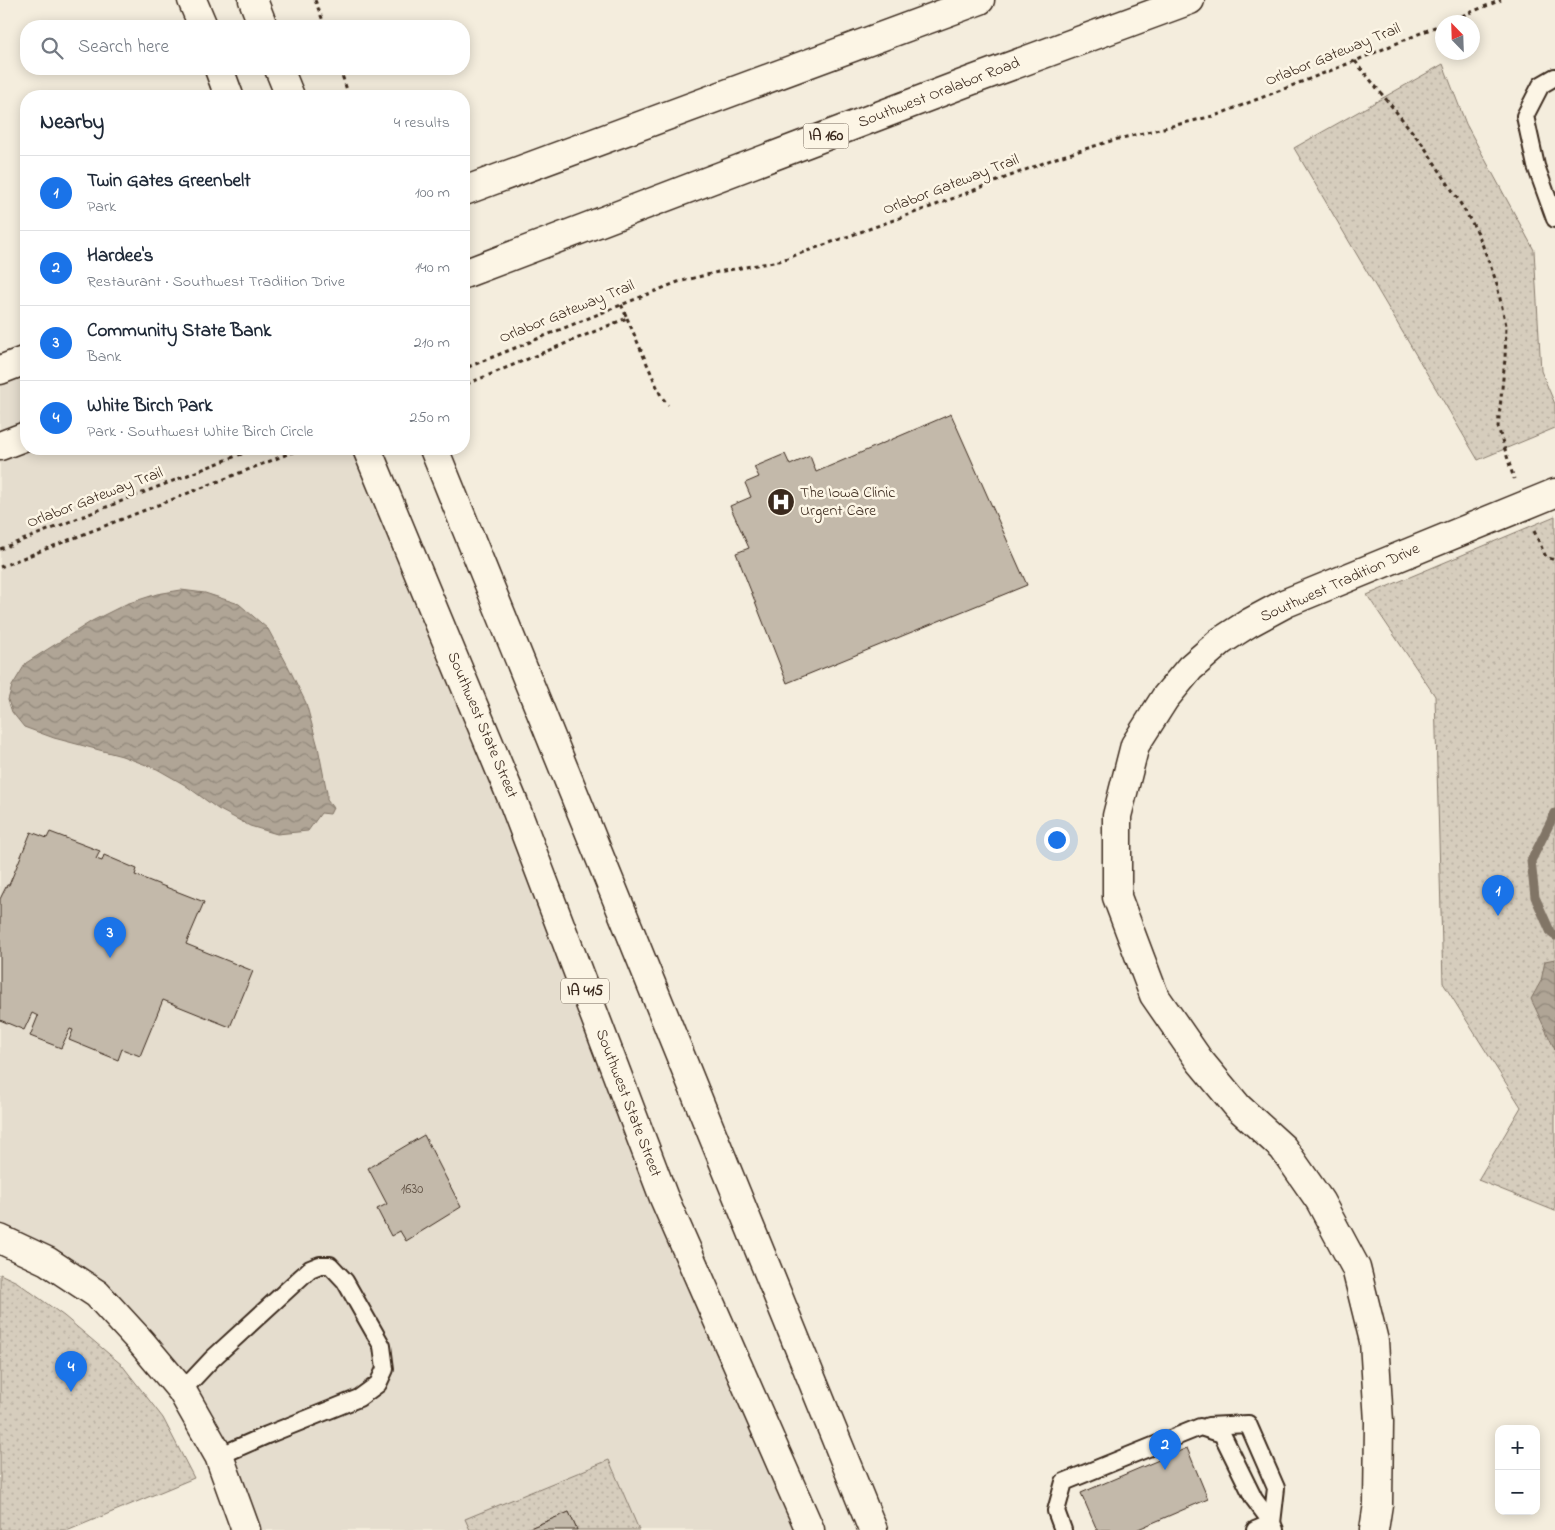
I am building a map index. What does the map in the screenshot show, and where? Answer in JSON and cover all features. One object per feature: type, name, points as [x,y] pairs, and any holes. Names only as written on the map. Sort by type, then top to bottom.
[{"type":"main road","points":[[192,0],[200,20]]},
{"type":"main road","points":[[253,0],[261,20]]},
{"type":"main road","points":[[470,189],[980,0]]},
{"type":"main road","name":"Southwest Oralabor Road","points":[[470,272],[970,81],[1190,0]]},
{"type":"main road","points":[[221,75],[227,90]]},
{"type":"main road","points":[[281,75],[288,90]]},
{"type":"main road","points":[[0,370],[20,362]]},
{"type":"main road","points":[[0,446],[20,438]]},
{"type":"main road","name":"Southwest State Street","points":[[369,455],[513,801],[664,1198],[810,1530]]},
{"type":"main road","points":[[436,455],[873,1530]]},
{"type":"main road","name":"Southwest Tradition Drive","points":[[1374,1530],[1378,1504],[1379,1431],[1374,1341],[1356,1268],[1320,1201],[1283,1148],[1238,1107],[1199,1060],[1154,995],[1117,897],[1117,816],[1136,745],[1165,698],[1190,668],[1221,641],[1286,603],[1555,493]]},
{"type":"main road","points":[[0,1239],[47,1261],[97,1294],[141,1342],[182,1391],[219,1456],[246,1530]]},
{"type":"lane","points":[[1555,76],[1541,85],[1524,116],[1536,166],[1555,219]]},
{"type":"lane","points":[[182,1391],[212,1359],[310,1269],[320,1265],[330,1265],[345,1281],[382,1346],[386,1369],[378,1384],[359,1398],[219,1456]]},
{"type":"lane","points":[[1063,1530],[1056,1511],[1064,1482],[1200,1427],[1248,1424],[1276,1488],[1274,1526]]},
{"type":"lane","points":[[1200,1427],[1222,1434],[1254,1499],[1274,1526]]},
{"type":"lane","points":[[1255,1530],[1274,1526]]},
{"type":"path","points":[[316,0],[323,20]]},
{"type":"path","points":[[1464,15],[1501,0]]},
{"type":"path","name":"Orlabor Gateway Trail","points":[[470,366],[678,282],[718,272],[779,261],[936,206],[1056,158],[1114,140],[1218,115],[1435,27]]},
{"type":"path","points":[[1355,61],[1423,145],[1478,233],[1496,281],[1506,324],[1505,359],[1498,427],[1523,506],[1546,557],[1555,560]]},
{"type":"path","points":[[342,75],[347,90]]},
{"type":"path","points":[[621,304],[661,396],[668,406]]},
{"type":"path","points":[[470,383],[627,318]]},
{"type":"path","name":"Orlabor Gateway Trail","points":[[0,548],[239,455]]},
{"type":"path","points":[[0,567],[285,455]]},
{"type":"shaded area","points":[[1443,64],[1466,124],[1534,250],[1541,371],[1555,404],[1555,428],[1478,460],[1294,148]]},
{"type":"shaded area","points":[[20,362],[20,455],[369,455],[810,1530],[246,1530],[141,1342],[0,1239],[0,370]]},
{"type":"shaded area","points":[[1555,516],[1555,1211],[1478,1180],[1521,1107],[1443,983],[1435,696],[1367,595]]},
{"type":"shaded area","points":[[0,1274],[17,1282],[64,1316],[122,1365],[163,1418],[194,1478],[69,1530],[0,1530]]},
{"type":"shaded area","points":[[609,1460],[639,1530],[577,1530],[569,1512],[525,1530],[470,1530],[465,1519]]},
{"type":"water","points":[[181,590],[205,593],[239,604],[268,629],[288,666],[306,703],[318,747],[327,800],[333,808],[330,814],[321,813],[308,831],[277,834],[250,826],[218,809],[185,785],[157,769],[122,756],[54,738],[24,727],[12,712],[8,700],[12,686],[26,663],[92,621],[126,604],[157,594]]},
{"type":"water","points":[[1555,959],[1555,1050],[1531,999],[1541,981],[1545,961]]},
{"type":"building","points":[[951,414],[1027,585],[787,683],[736,553],[749,548],[730,506],[751,497],[745,483],[759,477],[754,467],[785,454],[790,465],[810,456],[816,472]]},
{"type":"building","points":[[31,832],[47,838],[50,832],[100,851],[96,859],[102,861],[104,855],[137,869],[135,875],[204,902],[186,944],[253,971],[230,1027],[163,1000],[140,1056],[122,1049],[118,1060],[69,1040],[73,1030],[70,1029],[61,1048],[30,1036],[38,1016],[32,1013],[24,1030],[0,1020],[0,899],[7,885],[9,885]]},
{"type":"building","points":[[424,1135],[461,1207],[406,1241],[400,1231],[391,1236],[377,1209],[387,1204],[368,1168]]},
{"type":"building","points":[[1187,1448],[1208,1499],[1136,1530],[1097,1530],[1081,1493]]},
{"type":"building","points":[[569,1512],[577,1530],[525,1530]]},
{"type":"waterway","points":[[1555,813],[1531,861],[1535,897],[1551,933],[1555,936]]},
{"type":"place","name":"The Iowa Clinic Urgent Care","points":[[781,502]]},
{"type":"place","name":"Twin Gates Greenbelt","points":[[1498,916]]},
{"type":"place","name":"Community State Bank","points":[[110,958]]},
{"type":"place","name":"White Birch Park","points":[[71,1392]]},
{"type":"place","name":"Hardee's","points":[[1165,1470]]}]
